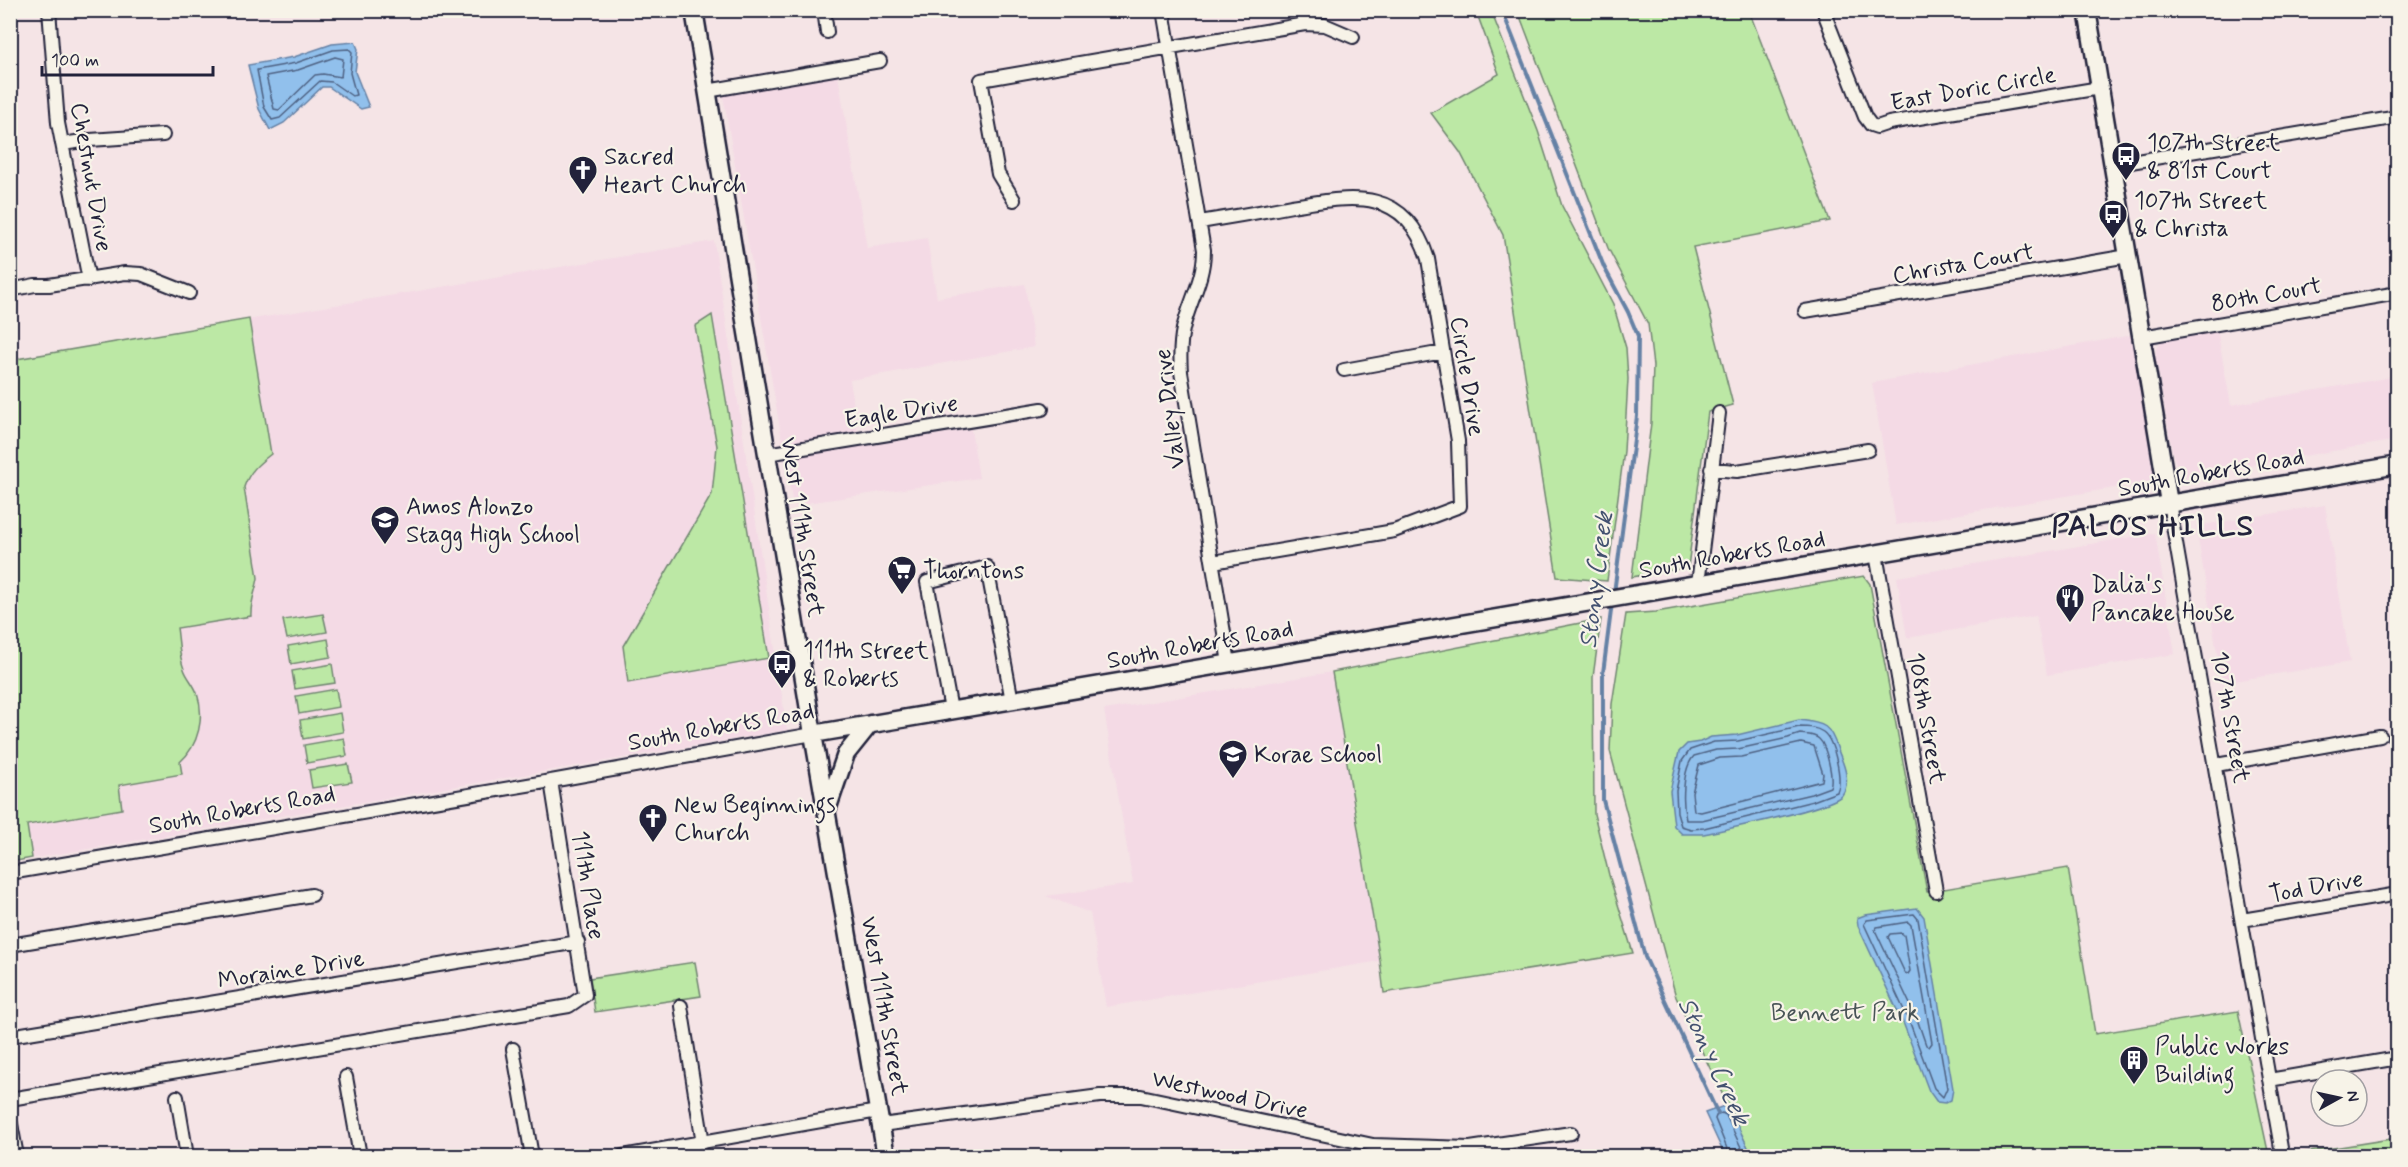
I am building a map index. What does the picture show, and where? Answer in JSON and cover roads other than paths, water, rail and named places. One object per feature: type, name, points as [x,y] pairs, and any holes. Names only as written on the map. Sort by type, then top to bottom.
[{"type":"street","name":"Chestnut Drive","points":[[49,10],[62,144],[72,184],[89,280]]},
{"type":"street","name":"West 111th Street","points":[[694,10],[813,734],[886,1156]]},
{"type":"street","points":[[824,10],[828,32]]},
{"type":"street","name":"Valley Drive","points":[[1163,10],[1204,250],[1202,273],[1183,329],[1180,358],[1229,663]]},
{"type":"street","name":"East Doric Circle","points":[[1823,10],[1865,117],[1871,125],[1877,127],[2100,88]]},
{"type":"street","name":"107th Street","points":[[2087,10],[2169,503],[2281,1148]]},
{"type":"street","points":[[1014,200],[998,174],[981,80],[1305,24],[1325,25],[1353,37]]},
{"type":"street","points":[[707,91],[880,61]]},
{"type":"street","points":[[2113,165],[2397,117]]},
{"type":"street","points":[[62,144],[163,135]]},
{"type":"street","name":"Circle Drive","points":[[1200,222],[1350,197],[1379,202],[1391,207],[1410,224],[1425,249],[1458,441],[1460,506],[1394,531],[1213,562]]},
{"type":"street","name":"Christa Court","points":[[1805,311],[2128,256]]},
{"type":"street","points":[[10,290],[125,273],[141,274],[189,293]]},
{"type":"street","name":"80th Court","points":[[2142,337],[2397,293]]},
{"type":"street","points":[[1344,370],[1443,352]]},
{"type":"street","name":"Eagle Drive","points":[[767,454],[1042,409]]},
{"type":"street","points":[[1698,584],[1719,413]]},
{"type":"street","points":[[1711,468],[1737,471],[1868,450]]},
{"type":"street","name":"South Roberts Road","points":[[10,873],[951,710],[2397,465]]},
{"type":"street","name":"108th Street","points":[[1876,554],[1936,891]]},
{"type":"street","points":[[951,710],[927,582],[987,567],[1012,701]]},
{"type":"street","points":[[827,811],[842,760],[870,724]]},
{"type":"street","points":[[2216,765],[2380,736]]},
{"type":"street","name":"111th Place","points":[[10,1099],[569,1006],[585,995],[551,781]]},
{"type":"street","name":"Tod Drive","points":[[2242,920],[2397,894]]},
{"type":"street","points":[[10,945],[312,895]]},
{"type":"street","name":"Moraine Drive","points":[[10,1036],[578,942]]},
{"type":"street","points":[[681,1006],[703,1143]]},
{"type":"street","points":[[513,1048],[532,1156]]},
{"type":"street","points":[[2269,1080],[2397,1058]]},
{"type":"street","points":[[346,1077],[360,1156]]},
{"type":"street","name":"Westwood Drive","points":[[623,1156],[880,1118],[1100,1096],[1142,1096],[1373,1144],[1470,1148],[1571,1133]]},
{"type":"street","points":[[177,1097],[187,1156]]},
{"type":"street","points":[[11,1124],[17,1156]]},
{"type":"water","points":[[355,42],[358,49],[355,72],[369,107],[361,109],[329,87],[322,87],[284,123],[270,130],[259,109],[248,65],[294,57],[332,44]]},
{"type":"water","points":[[1799,720],[1821,724],[1832,735],[1846,772],[1845,790],[1842,795],[1820,806],[1800,812],[1704,834],[1682,834],[1674,826],[1670,791],[1679,752],[1687,744],[1711,737],[1737,735]]},
{"type":"water","points":[[1917,908],[1924,917],[1953,1089],[1951,1100],[1945,1103],[1937,1102],[1929,1091],[1904,1025],[1858,926],[1857,918],[1865,915]]},
{"type":"water","points":[[1728,1105],[1752,1156],[1725,1156],[1705,1113]]},
{"type":"waterway","name":"Stony Creek","points":[[1502,10],[1604,267],[1638,336],[1637,416],[1614,593]]},
{"type":"waterway","name":"Stony Creek","points":[[1612,603],[1603,673],[1603,800],[1645,957],[1718,1114]]},
{"type":"place","name":"107th Street & 81st Court","points":[[2126,182]]},
{"type":"place","name":"Sacred Heart Church","points":[[583,196]]},
{"type":"place","name":"107th Street & Christa","points":[[2113,240]]},
{"type":"place","name":"Amos Alonzo Stagg High School","points":[[385,546]]},
{"type":"place","name":"Thorntons","points":[[902,596]]},
{"type":"place","name":"Dalia's Pancake House","points":[[2070,624]]},
{"type":"place","name":"111th Street & Roberts","points":[[782,690]]},
{"type":"place","name":"Korae School","points":[[1233,780]]},
{"type":"place","name":"New Beginnings Church","points":[[653,844]]},
{"type":"place","name":"Public Works Building","points":[[2134,1086]]},
{"type":"district","name":"PALOS HILLS","points":[[2153,525]]},
{"type":"park label","name":"Bennett Park","points":[[1845,1012]]}]
